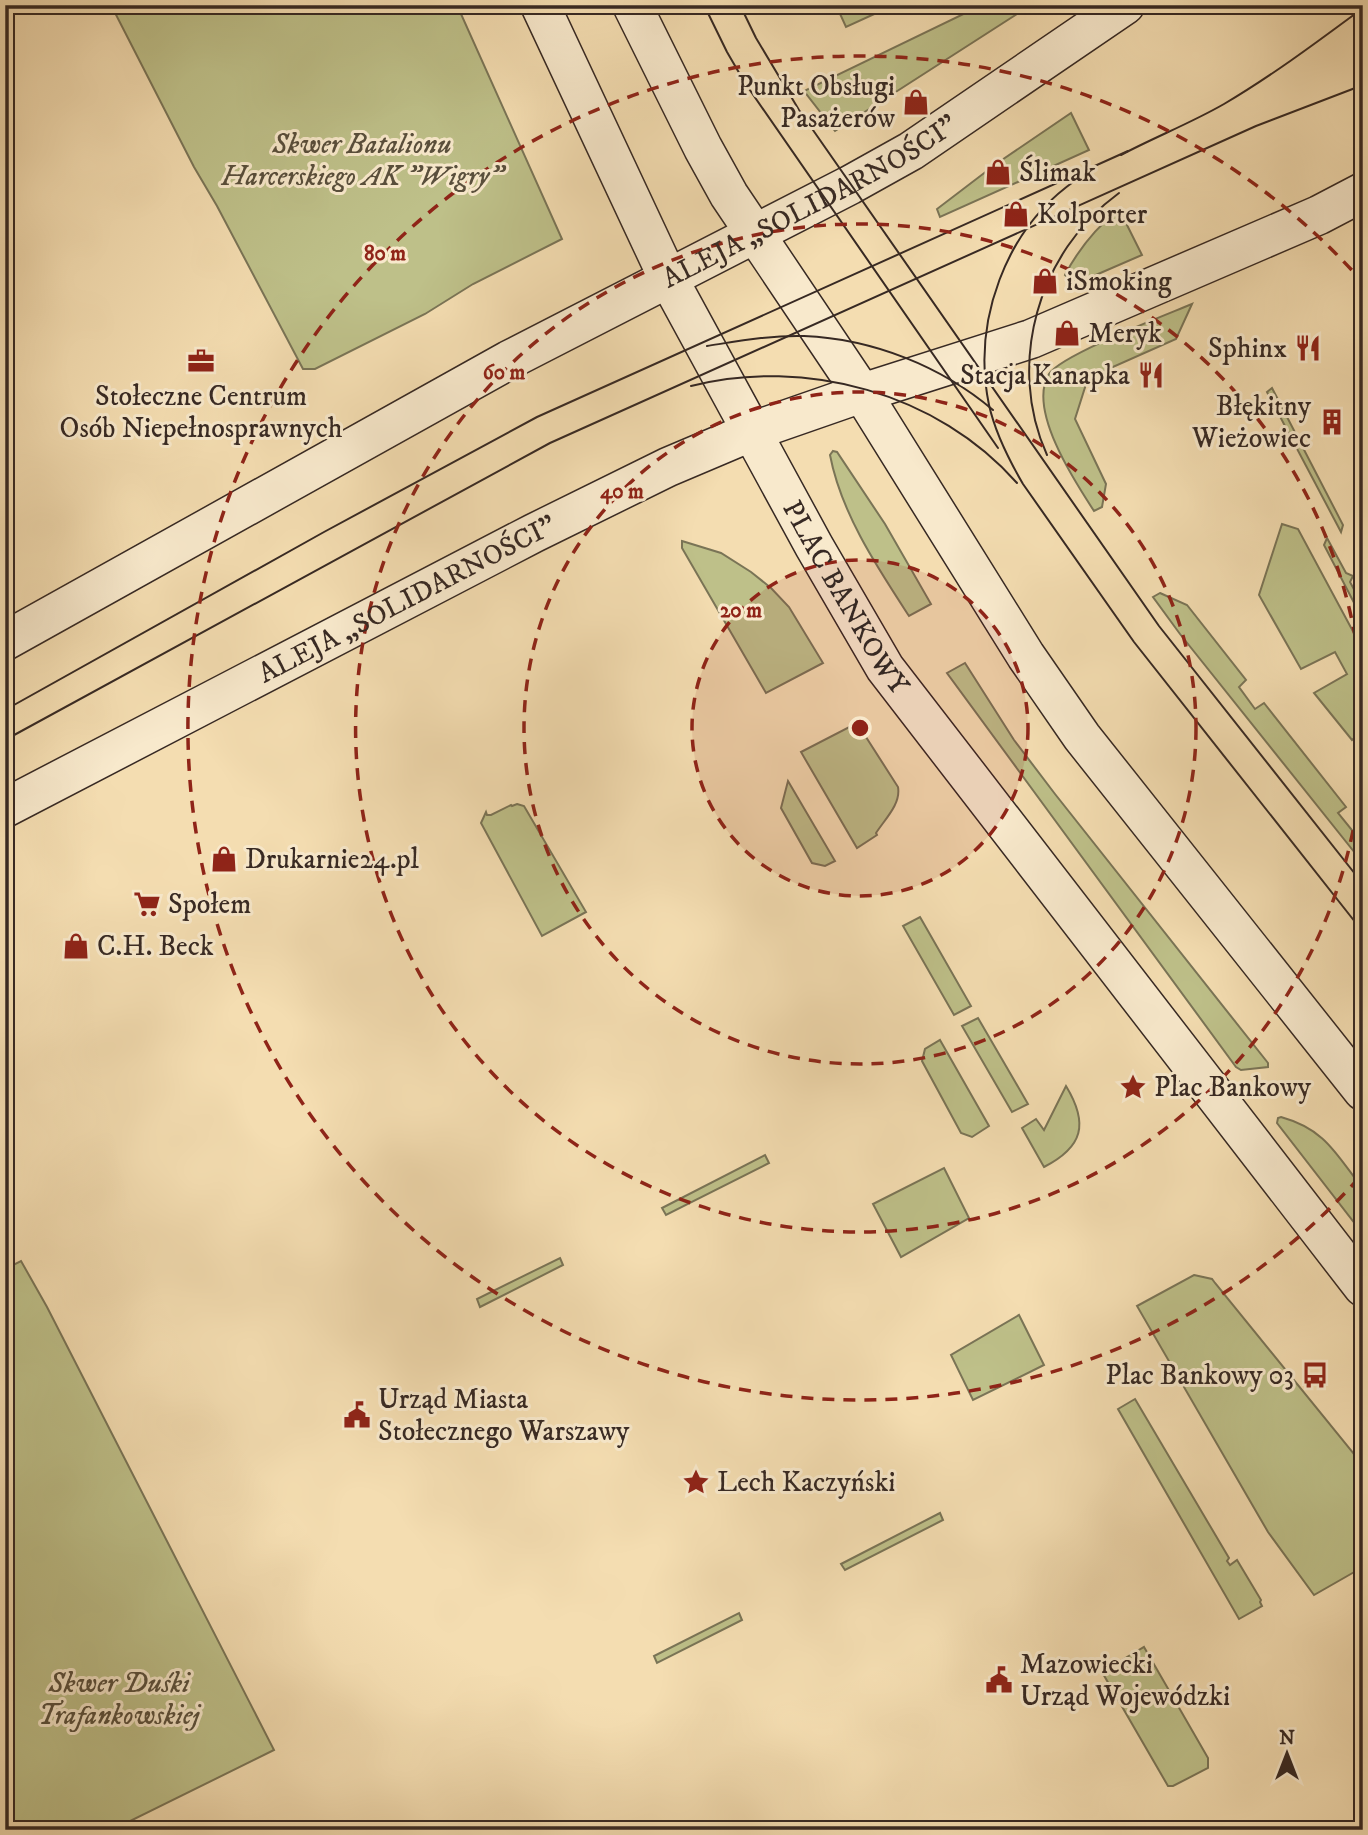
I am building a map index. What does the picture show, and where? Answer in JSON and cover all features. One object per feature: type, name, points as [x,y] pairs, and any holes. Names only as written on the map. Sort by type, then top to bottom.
[{"type":"main road","name":"PLAC BANKOWY","points":[[540,5],[668,278],[814,546],[885,668],[1363,1287]]},
{"type":"main road","points":[[632,5],[703,149],[729,195],[862,393],[1020,646],[1082,737],[1363,1091]]},
{"type":"main road","name":"ALEJA „SOLIDARNOŚCI”","points":[[5,641],[509,360],[911,151],[1125,5]]},
{"type":"main road","name":"ALEJA „SOLIDARNOŚCI”","points":[[5,808],[534,533],[668,467],[753,431],[1031,339],[1319,215],[1363,192]]},
{"type":"green space","name":"Skwer Batalionu Harcerskiego AK \"Wigry\"","points":[[111,5],[457,5],[562,239],[473,284],[425,314],[315,369],[303,369],[194,167]]},
{"type":"green space","points":[[836,5],[894,5],[846,27]]},
{"type":"green space","points":[[982,5],[1031,5],[835,131],[804,91]]},
{"type":"green space","points":[[1071,113],[1089,150],[940,217],[937,209],[996,164]]},
{"type":"green space","points":[[1119,209],[1142,255],[1075,284],[1065,275],[1070,266],[1089,239]]},
{"type":"green space","points":[[1192,304],[1176,339],[1088,378],[1075,419],[1106,484],[1102,507],[1094,511],[1056,445],[1049,425],[1044,406],[1044,389],[1049,374],[1093,346]]},
{"type":"green space","points":[[1272,388],[1343,525],[1341,532],[1267,392]]},
{"type":"green space","points":[[833,451],[837,452],[885,524],[931,604],[909,616],[851,519],[835,477],[830,455]]},
{"type":"green space","points":[[1282,524],[1298,529],[1363,650],[1363,736],[1360,733],[1352,740],[1314,693],[1347,674],[1335,652],[1301,669],[1259,595]]},
{"type":"green space","points":[[1327,538],[1346,573],[1353,576],[1350,582],[1363,606],[1363,620],[1324,545]]},
{"type":"green space","points":[[682,541],[721,553],[771,588],[789,607],[823,663],[766,693],[682,548]]},
{"type":"green space","points":[[1160,593],[1187,605],[1246,680],[1239,687],[1255,709],[1264,703],[1346,807],[1338,813],[1355,834],[1363,829],[1363,863],[1180,634],[1153,597]]},
{"type":"green space","points":[[965,663],[1014,740],[1268,1063],[1268,1067],[1241,1070],[1236,1067],[947,673]]},
{"type":"green space","points":[[857,723],[898,787],[898,793],[895,805],[877,835],[857,848],[801,752]]},
{"type":"green space","points":[[788,781],[835,861],[825,866],[812,863],[781,808]]},
{"type":"green space","points":[[517,804],[524,806],[586,912],[542,936],[481,823],[486,812],[491,815]]},
{"type":"green space","points":[[920,917],[971,1006],[954,1015],[903,926]]},
{"type":"green space","points":[[978,1018],[1028,1104],[1012,1112],[962,1026]]},
{"type":"green space","points":[[940,1040],[989,1126],[972,1137],[961,1133],[922,1061],[925,1049]]},
{"type":"green space","points":[[1066,1086],[1078,1112],[1078,1133],[1067,1151],[1044,1167],[1022,1128],[1036,1119],[1044,1130]]},
{"type":"green space","points":[[1281,1117],[1318,1135],[1335,1152],[1363,1189],[1363,1234],[1277,1123]]},
{"type":"green space","points":[[765,1155],[769,1163],[666,1215],[662,1208]]},
{"type":"green space","points":[[944,1168],[969,1218],[901,1257],[873,1204]]},
{"type":"green space","points":[[560,1258],[563,1265],[480,1307],[477,1299]]},
{"type":"green space","name":"Skwer Duśki Trafankowskiej","points":[[21,1261],[274,1750],[112,1830],[5,1830],[5,1269]]},
{"type":"green space","points":[[1194,1275],[1212,1279],[1363,1465],[1363,1567],[1314,1595],[1268,1532],[1137,1306]]},
{"type":"green space","points":[[1019,1315],[1044,1365],[973,1400],[951,1355]]},
{"type":"green space","points":[[1135,1399],[1229,1558],[1227,1561],[1230,1565],[1237,1560],[1261,1600],[1262,1606],[1239,1619],[1118,1409]]},
{"type":"green space","points":[[940,1513],[943,1520],[845,1570],[841,1564]]},
{"type":"green space","points":[[739,1613],[742,1620],[657,1663],[654,1656]]},
{"type":"green space","points":[[1144,1647],[1208,1758],[1208,1768],[1173,1786],[1168,1786],[1102,1672]]},
{"type":"tram line","points":[[704,5],[745,83],[998,448]]},
{"type":"tram line","points":[[740,5],[756,38],[799,110],[1159,626],[1363,884]]},
{"type":"tram line","points":[[1121,155],[1224,104],[1277,70],[1363,8]]},
{"type":"tram line","points":[[5,740],[550,443],[1256,126],[1363,85]]},
{"type":"tram line","points":[[5,710],[537,417],[1128,151]]},
{"type":"tram line","points":[[1076,180],[1051,200],[1030,224],[1013,251],[990,310],[985,342],[985,374],[989,405],[999,436],[1023,484],[1134,642],[1363,932]]},
{"type":"tram line","points":[[1047,455],[1035,420],[1030,384],[1030,348],[1037,312],[1050,278],[1068,246],[1091,217],[1119,193]]},
{"type":"tram line","points":[[707,346],[792,336],[830,338],[855,343],[880,349],[929,368],[973,394],[993,410]]},
{"type":"tram line","points":[[691,386],[734,378],[779,376],[823,380],[867,390],[909,405],[949,426],[985,452],[1017,483]]},
{"type":"place","name":"Punkt Obsługi Pasażerów","points":[[916,102]]},
{"type":"place","name":"Ślimak","points":[[998,172]]},
{"type":"place","name":"Kolporter","points":[[1016,214]]},
{"type":"place","name":"iSmoking","points":[[1045,281]]},
{"type":"place","name":"Meryk","points":[[1067,333]]},
{"type":"place","name":"Sphinx","points":[[1308,348]]},
{"type":"place","name":"Stołeczne Centrum Osób Niepełnosprawnych","points":[[201,361]]},
{"type":"place","name":"Stacja Kanapka","points":[[1151,375]]},
{"type":"place","name":"Błękitny Wieżowiec","points":[[1332,422]]},
{"type":"place","name":"Drukarnie24.pl","points":[[224,859]]},
{"type":"place","name":"Społem","points":[[147,904]]},
{"type":"place","name":"C.H. Beck","points":[[76,946]]},
{"type":"place","name":"Plac Bankowy","points":[[1133,1087]]},
{"type":"place","name":"Plac Bankowy 03","points":[[1315,1375]]},
{"type":"place","name":"Urząd Miasta Stołecznego Warszawy","points":[[357,1415]]},
{"type":"place","name":"Lech Kaczyński","points":[[696,1482]]},
{"type":"place","name":"Mazowiecki Urząd Wojewódzki","points":[[999,1680]]}]
